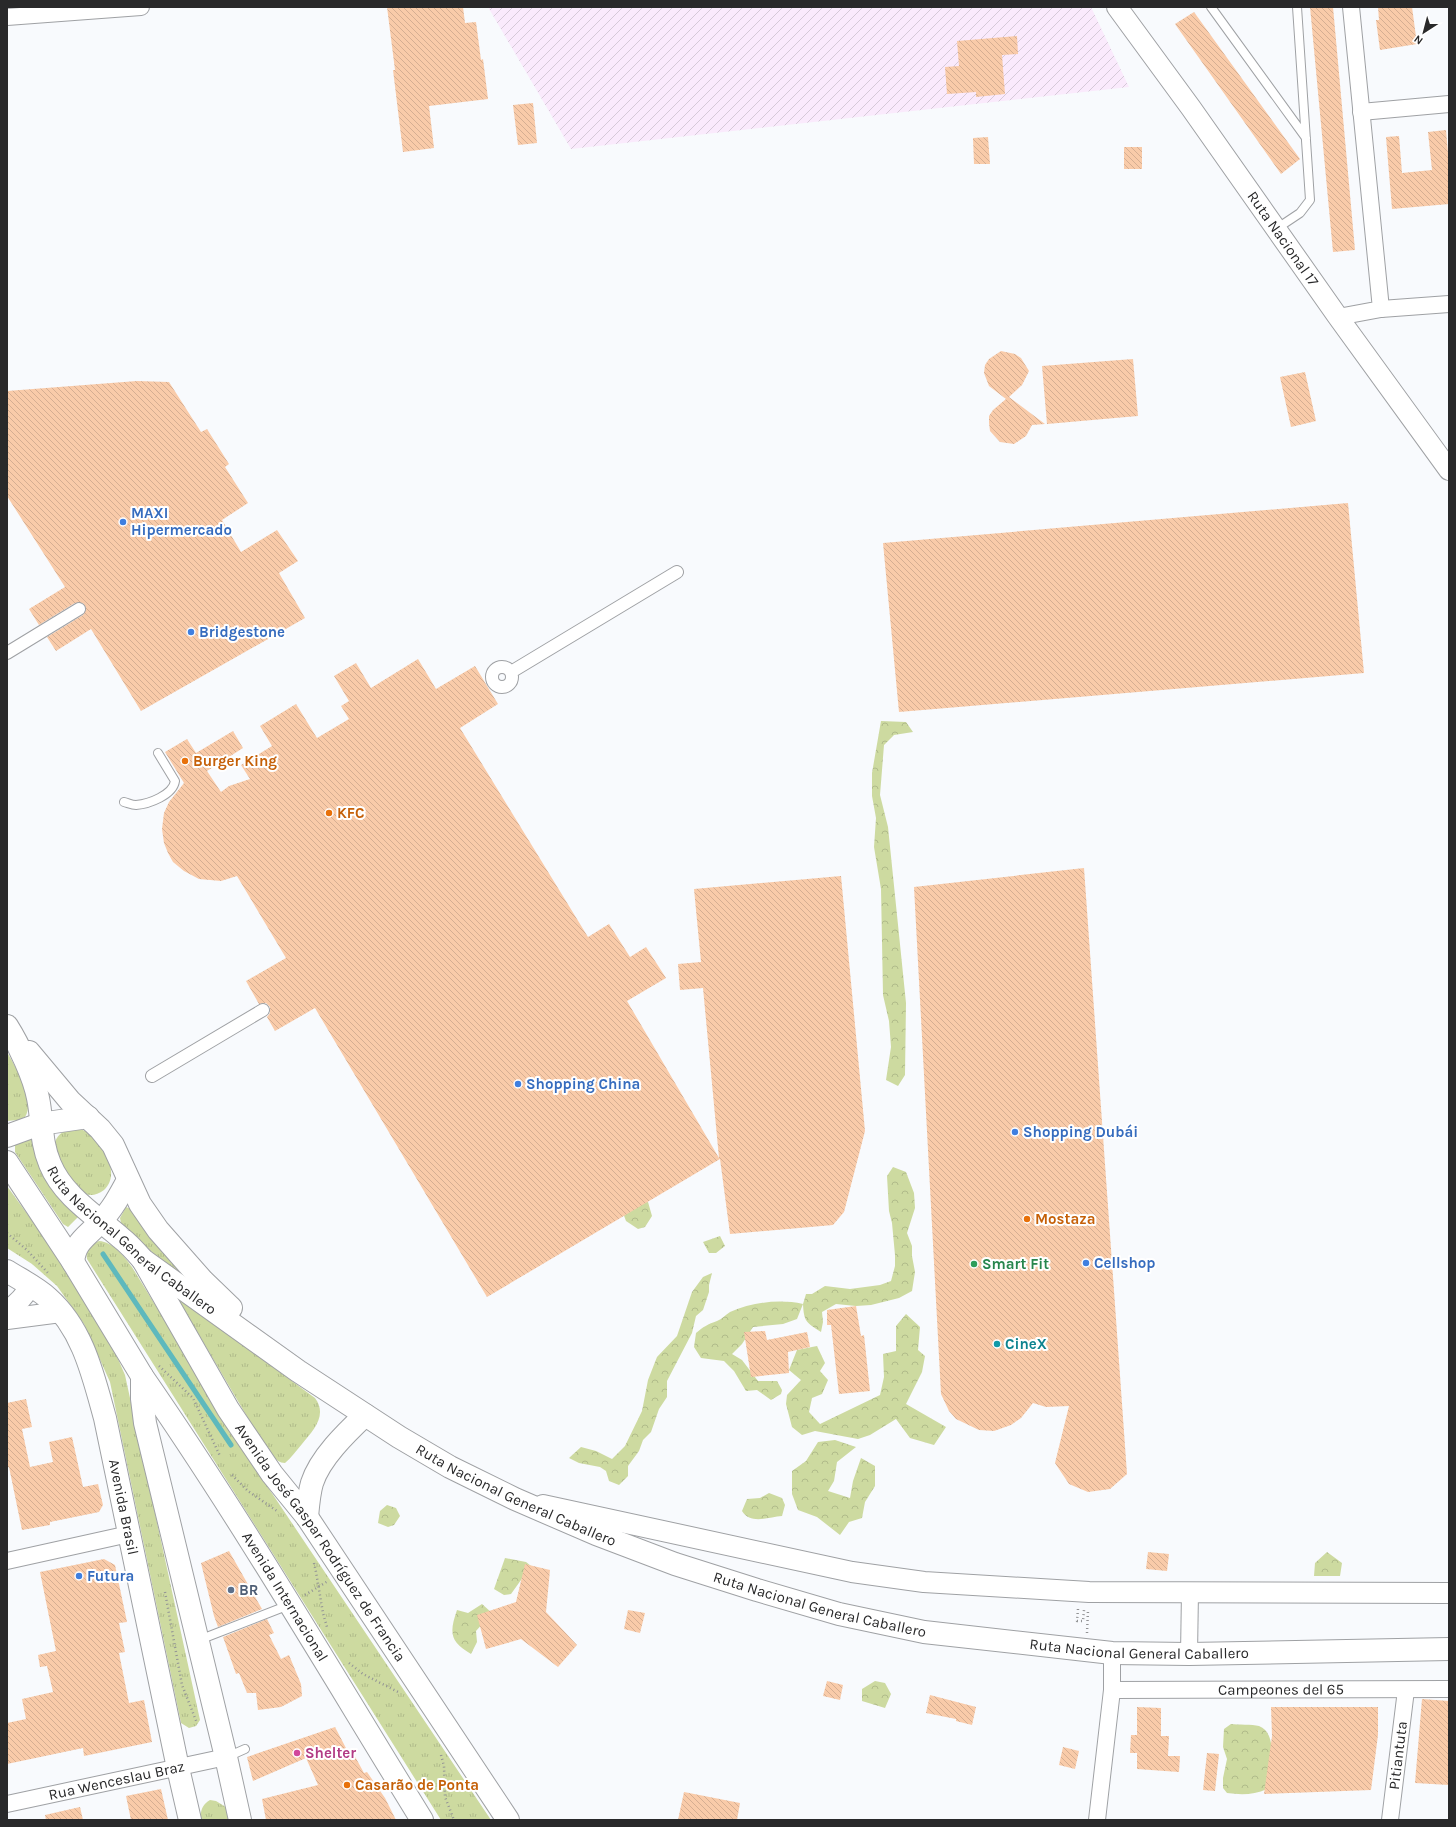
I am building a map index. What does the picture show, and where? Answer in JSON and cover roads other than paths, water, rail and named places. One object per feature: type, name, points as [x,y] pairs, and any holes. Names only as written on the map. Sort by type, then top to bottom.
[{"type":"main road","name":"Ruta Nacional General Caballero","points":[[9,1029],[70,1101],[100,1129],[113,1145],[142,1208],[158,1230],[203,1281],[237,1313],[251,1337]]},
{"type":"main road","name":"Ruta Nacional General Caballero","points":[[9,1029],[35,1085],[39,1100],[43,1146],[50,1166],[64,1188],[122,1239],[143,1260],[298,1372],[365,1416],[450,1467],[515,1499],[596,1534],[675,1564],[757,1590],[839,1614],[924,1632],[1112,1653],[1189,1654],[1449,1649]]},
{"type":"main road","points":[[7,1136],[40,1124],[88,1117]]},
{"type":"main road","name":"Avenida Internacional","points":[[7,1162],[73,1262],[139,1371],[170,1416],[422,1820]]},
{"type":"main road","points":[[73,1262],[74,1252],[78,1243],[101,1222],[120,1195],[128,1180]]},
{"type":"main road","name":"Avenida José Gaspar Rodríguez de Francia","points":[[143,1260],[228,1409],[272,1474],[307,1517],[508,1820]]},
{"type":"main road","name":"Avenida Brasil","points":[[7,1271],[39,1278],[47,1297],[73,1327],[83,1348],[93,1376],[105,1418],[190,1820]]},
{"type":"main road","points":[[139,1371],[145,1422],[198,1641],[236,1753],[240,1820]]},
{"type":"main road","points":[[307,1517],[312,1483],[324,1461],[345,1434],[365,1416]]},
{"type":"street","points":[[7,17],[106,8],[140,7]]},
{"type":"street","name":"Ruta Nacional 17","points":[[1117,7],[1191,108],[1338,317],[1449,470]]},
{"type":"street","points":[[1351,7],[1381,310]]},
{"type":"street","points":[[1361,112],[1449,104]]},
{"type":"street","points":[[1338,317],[1381,310],[1449,304]]},
{"type":"street","points":[[490,684],[499,687],[506,686],[511,682],[511,672],[677,572]]},
{"type":"street","points":[[7,652],[79,609]]},
{"type":"street","points":[[152,1076],[263,1010]]},
{"type":"street","points":[[7,1311],[15,1306],[39,1278]]},
{"type":"street","points":[[7,1319],[61,1312]]},
{"type":"street","points":[[515,1499],[852,1572],[924,1582],[1087,1600],[1190,1592],[1449,1593]]},
{"type":"street","points":[[7,1561],[129,1534]]},
{"type":"street","points":[[1189,1654],[1190,1592]]},
{"type":"street","points":[[1097,1820],[1112,1690],[1112,1653]]},
{"type":"street","name":"Campeones del 65","points":[[1112,1690],[1449,1690]]},
{"type":"street","name":"Pitiantuta","points":[[1390,1820],[1406,1690]]},
{"type":"street","name":"Rua Wenceslau Braz","points":[[7,1804],[178,1768],[236,1753]]},
{"type":"lane","points":[[1211,7],[1306,139]]},
{"type":"lane","points":[[1276,229],[1300,213],[1310,200],[1297,7]]},
{"type":"lane","points":[[124,802],[136,805],[148,802],[164,795],[173,787],[175,781],[158,753]]},
{"type":"lane","points":[[198,1641],[289,1605]]},
{"type":"waterway","points":[[103,1254],[231,1445]]},
{"type":"place","name":"MAXI Hipermercado","points":[[123,522]]},
{"type":"place","name":"Bridgestone","points":[[191,632]]},
{"type":"place","name":"Burger King","points":[[185,761]]},
{"type":"place","name":"KFC","points":[[329,813]]},
{"type":"place","name":"Shopping China","points":[[518,1084]]},
{"type":"place","name":"Shopping Dubái","points":[[1015,1132]]},
{"type":"place","name":"Mostaza","points":[[1027,1219]]},
{"type":"place","name":"Cellshop","points":[[1086,1263]]},
{"type":"place","name":"Smart Fit","points":[[974,1264]]},
{"type":"place","name":"CineX","points":[[997,1344]]},
{"type":"place","name":"Futura","points":[[79,1576]]},
{"type":"place","name":"BR","points":[[231,1590]]},
{"type":"place","name":"Shelter","points":[[297,1753]]},
{"type":"place","name":"Casarão de Ponta","points":[[347,1785]]}]
